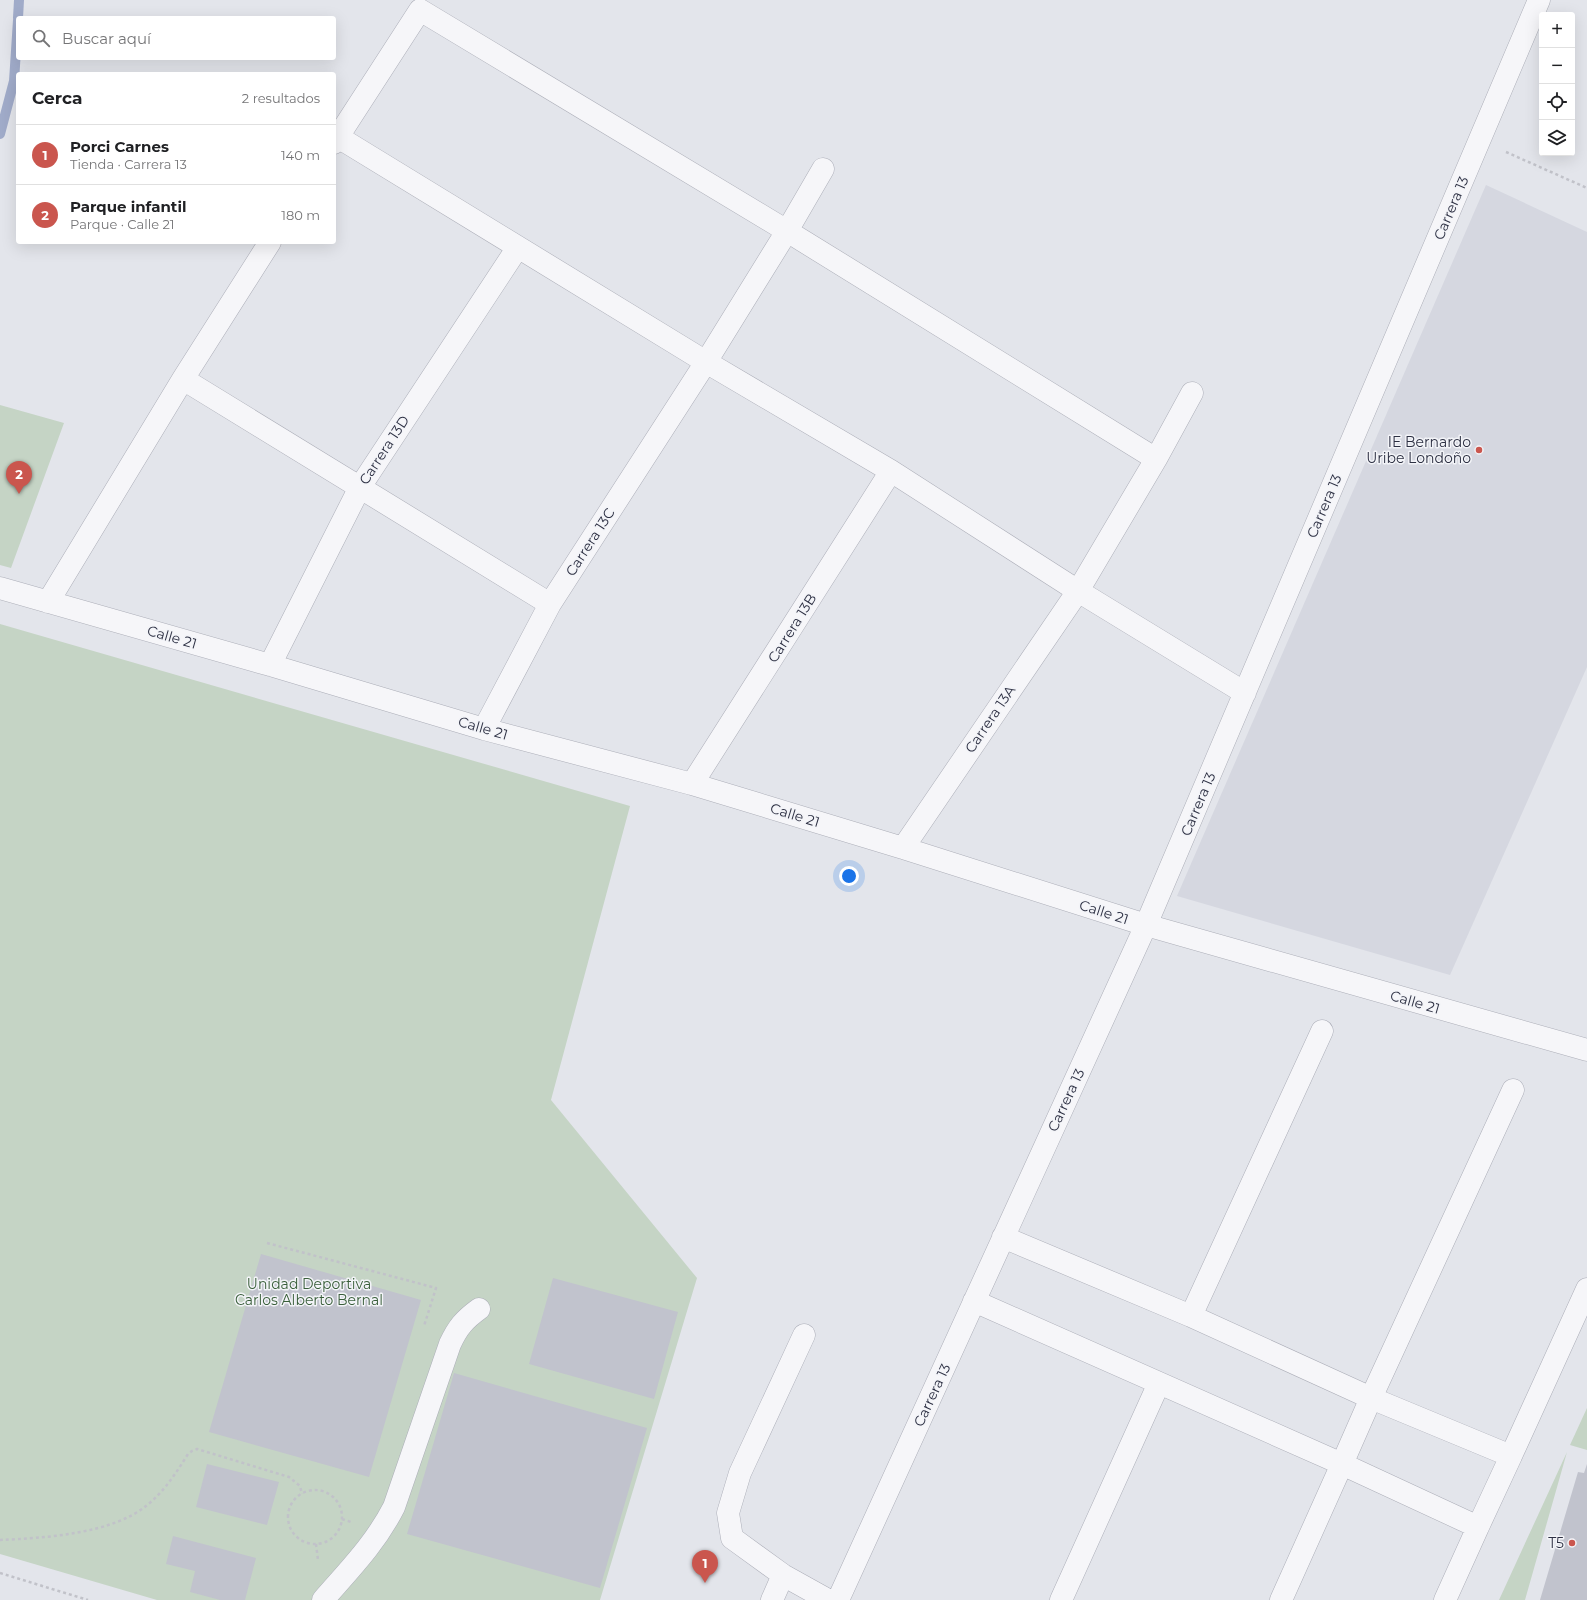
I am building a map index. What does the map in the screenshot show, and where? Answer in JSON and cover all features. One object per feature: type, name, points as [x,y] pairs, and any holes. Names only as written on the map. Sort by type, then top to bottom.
[{"type":"street","name":"Carrera 13","points":[[838,1600],[1146,925],[1539,0]]},
{"type":"street","points":[[1156,459],[423,5],[336,140],[518,247],[706,362],[891,471],[1078,590],[1245,693]]},
{"type":"street","name":"Carrera 13C","points":[[484,729],[550,604],[706,362],[787,231],[823,169]]},
{"type":"street","points":[[48,602],[183,379],[269,244]]},
{"type":"street","name":"Carrera 13D","points":[[270,665],[360,487],[518,247]]},
{"type":"street","points":[[183,379],[550,604]]},
{"type":"street","name":"Carrera 13A","points":[[903,848],[1078,590],[1156,459],[1192,393]]},
{"type":"street","name":"Carrera 13B","points":[[692,784],[891,471]]},
{"type":"street","name":"Calle 21","points":[[0,588],[270,665],[484,729],[692,784],[903,848],[1146,925],[1587,1050]]},
{"type":"street","points":[[1191,1316],[1322,1031]]},
{"type":"street","points":[[1281,1600],[1513,1090]]},
{"type":"street","points":[[1003,1237],[1191,1316],[1372,1398],[1512,1456]]},
{"type":"street","points":[[1445,1600],[1587,1289]]},
{"type":"street","points":[[974,1301],[1342,1464],[1478,1527]]},
{"type":"street","points":[[323,1600],[363,1556],[384,1526],[394,1507],[456,1330],[465,1319],[479,1309]]},
{"type":"street","points":[[804,1335],[740,1473],[728,1513],[732,1538],[783,1575],[828,1600]]},
{"type":"street","points":[[1061,1600],[1159,1383]]},
{"type":"street","points":[[772,1600],[783,1575]]},
{"type":"path","points":[[1480,140],[1587,188]]},
{"type":"path","points":[[267,1243],[436,1288],[422,1333]]},
{"type":"path","points":[[0,1540],[38,1539],[82,1531],[121,1521],[146,1506],[164,1488],[188,1454],[197,1449],[289,1477],[300,1486],[302,1494]]},
{"type":"path","points":[[310,1491],[326,1493],[338,1504],[342,1511],[341,1526],[337,1534],[332,1539],[316,1544],[301,1540],[295,1535],[289,1521],[289,1512],[291,1505],[302,1494],[310,1491]]},
{"type":"path","points":[[0,1573],[88,1600]]},
{"type":"shaded area","name":"IE Bernardo Uribe Londoño","points":[[1486,185],[1587,232],[1587,667],[1450,975],[1177,896]]},
{"type":"green space","points":[[0,405],[64,423],[11,568],[0,565]]},
{"type":"green space","name":"Unidad Deportiva Carlos Alberto Bernal","points":[[0,624],[630,806],[551,1100],[697,1278],[600,1600],[157,1600],[0,1554]]},
{"type":"green space","points":[[1587,1408],[1587,1450],[1570,1445]]},
{"type":"green space","points":[[1567,1452],[1525,1600],[1499,1600]]},
{"type":"building","points":[[261,1254],[421,1300],[369,1477],[209,1432]]},
{"type":"building","points":[[553,1278],[678,1312],[654,1399],[529,1364]]},
{"type":"building","points":[[454,1373],[647,1428],[600,1588],[407,1534]]},
{"type":"building","points":[[207,1464],[279,1482],[267,1525],[196,1507]]},
{"type":"building","name":"T5","points":[[1587,1464],[1587,1600],[1540,1600],[1578,1472],[1584,1473]]},
{"type":"building","points":[[173,1536],[256,1558],[245,1600],[220,1600],[190,1592],[195,1571],[166,1564]]},
{"type":"waterway","points":[[18,16],[19,0]]},
{"type":"waterway","points":[[0,134],[14,81],[16,50]]},
{"type":"place","name":"IE Bernardo Uribe Londoño","points":[[1479,450]]},
{"type":"place","name":"Parque infantil","points":[[19,494]]},
{"type":"place","name":"T5","points":[[1572,1543]]},
{"type":"place","name":"Porci Carnes","points":[[705,1583]]}]
